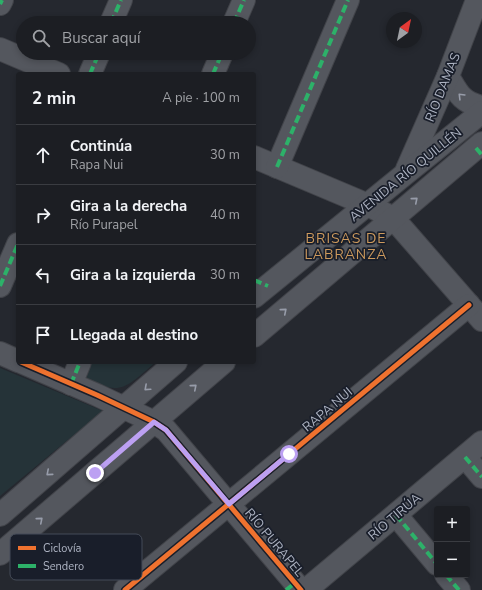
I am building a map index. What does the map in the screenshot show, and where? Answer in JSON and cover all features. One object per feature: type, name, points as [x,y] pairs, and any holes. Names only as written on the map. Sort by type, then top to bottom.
[{"type":"street","points":[[0,4],[2,0]]},
{"type":"street","points":[[114,16],[121,0]]},
{"type":"street","points":[[237,16],[244,0]]},
{"type":"street","points":[[277,167],[348,0]]},
{"type":"street","name":"RÍO DAMAS","points":[[405,174],[448,76],[477,0]]},
{"type":"street","points":[[0,49],[16,56]]},
{"type":"street","points":[[26,60],[54,72]]},
{"type":"street","points":[[91,72],[96,60]]},
{"type":"street","points":[[214,72],[219,60]]},
{"type":"street","points":[[448,76],[459,95],[472,104],[482,107]]},
{"type":"street","name":"AVENIDA RÍO QUILLÉN","points":[[259,288],[368,205],[482,112]]},
{"type":"street","name":"AVENIDA RÍO QUILLÉN","points":[[256,334],[393,218],[480,149]]},
{"type":"street","points":[[256,158],[368,205],[393,218],[476,313]]},
{"type":"street","points":[[0,286],[16,249]]},
{"type":"street","name":"RAPA NUI","points":[[142,576],[229,504],[476,313]]},
{"type":"street","name":"RÍO PURAPEL","points":[[0,353],[16,360]]},
{"type":"street","name":"RÍO PURAPEL","points":[[26,364],[154,422],[166,430],[229,504],[297,588]]},
{"type":"street","points":[[70,384],[79,364]]},
{"type":"street","points":[[0,515],[174,364]]},
{"type":"street","points":[[23,534],[222,364]]},
{"type":"street","name":"RÍO TIRÚA","points":[[297,588],[396,515],[482,442]]},
{"type":"street","points":[[465,457],[482,477]]},
{"type":"street","points":[[396,515],[434,560]]},
{"type":"street","points":[[0,554],[10,545]]},
{"type":"street","points":[[449,578],[459,590]]},
{"type":"street","name":"RAPA NUI","points":[[125,590],[137,580]]},
{"type":"shaded area","points":[[87,364],[154,364],[137,378],[122,387],[106,387],[83,375]]},
{"type":"shaded area","points":[[0,368],[103,411],[0,496]]},
{"type":"marked path","points":[[0,4],[2,0]]},
{"type":"marked path","points":[[114,16],[121,0]]},
{"type":"marked path","points":[[237,16],[244,0]]},
{"type":"marked path","points":[[277,167],[348,0]]},
{"type":"marked path","points":[[91,72],[96,60]]},
{"type":"marked path","points":[[214,72],[219,60]]},
{"type":"marked path","points":[[476,148],[482,155]]},
{"type":"marked path","points":[[0,286],[16,249]]},
{"type":"marked path","points":[[256,281],[268,286]]},
{"type":"marked path","points":[[71,384],[79,364]]},
{"type":"marked path","points":[[465,457],[482,477]]},
{"type":"marked path","points":[[396,515],[434,560]]},
{"type":"marked path","points":[[449,578],[459,590]]},
{"type":"marked path","points":[[286,590],[295,583]]},
{"type":"cycle path","points":[[142,576],[469,305]]},
{"type":"cycle path","points":[[26,364],[97,395],[154,422],[166,430],[301,590]]},
{"type":"cycle path","points":[[125,590],[137,580]]},
{"type":"district","name":"BRISAS DE LABRANZA","points":[[346,246]]},
{"type":"route","points":[[95,473],[154,422],[166,430],[229,504],[289,454]]}]
